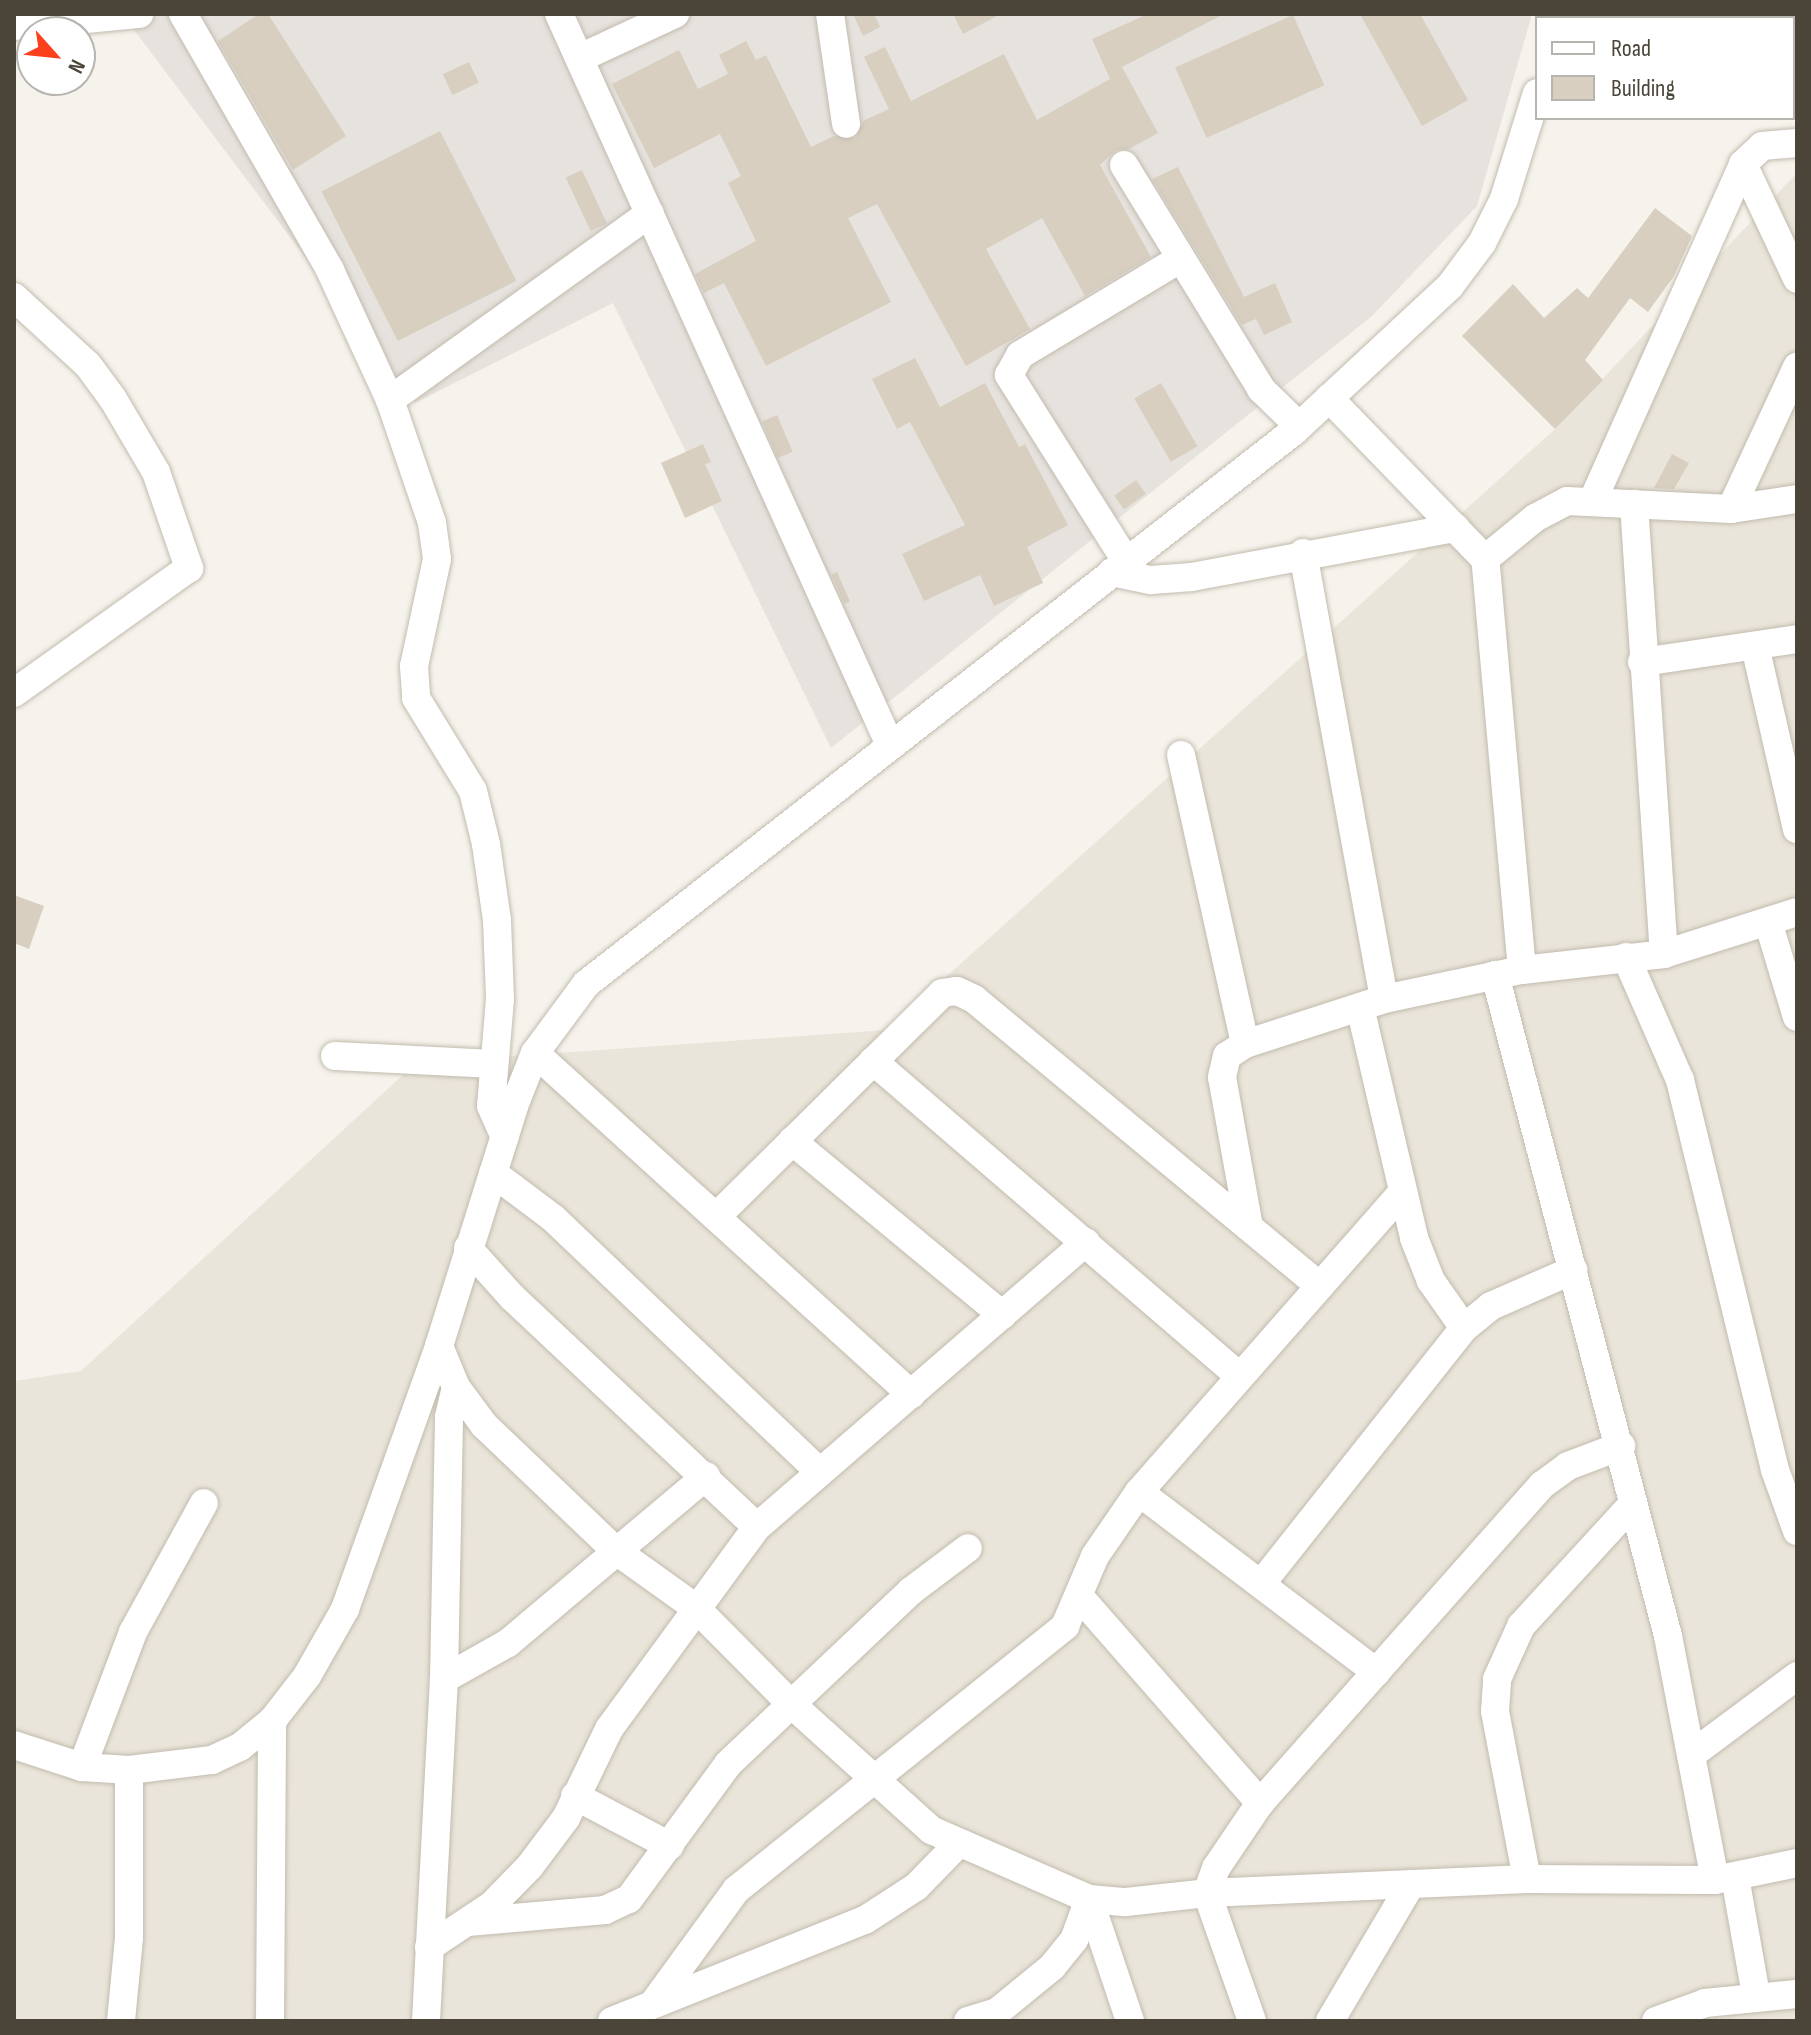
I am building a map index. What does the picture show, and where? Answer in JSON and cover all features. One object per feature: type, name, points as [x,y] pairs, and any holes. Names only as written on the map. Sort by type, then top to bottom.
[{"type":"street","points":[[14,26],[139,14]]},
{"type":"street","points":[[183,14],[330,270],[390,400],[432,523],[437,559],[414,666],[416,698],[473,791],[486,844],[497,920],[500,999],[491,1106],[505,1137]]},
{"type":"street","points":[[559,14],[890,745]]},
{"type":"street","points":[[580,58],[675,14]]},
{"type":"street","points":[[830,14],[846,124]]},
{"type":"street","points":[[14,1745],[82,1767],[129,1770],[212,1760],[240,1747],[272,1721],[307,1676],[345,1609],[439,1346],[468,1248],[535,1053],[586,984],[622,952],[1299,426],[1450,286],[1482,243],[1504,199],[1535,99]]},
{"type":"street","points":[[1593,500],[1743,164],[1762,146],[1797,143]]},
{"type":"street","points":[[1743,164],[1797,279]]},
{"type":"street","points":[[1124,165],[1178,260],[1261,389],[1299,426]]},
{"type":"street","points":[[390,400],[650,213]]},
{"type":"street","points":[[1178,260],[1020,355],[1009,375],[1119,567],[1151,580],[1192,577],[1303,553],[1455,528]]},
{"type":"street","points":[[14,297],[88,365],[113,399],[156,472],[189,568],[14,693]]},
{"type":"street","points":[[1731,509],[1797,367]]},
{"type":"street","points":[[1329,398],[1485,559],[1508,972],[1573,1270],[1668,1636],[1691,1755],[1756,1995]]},
{"type":"street","points":[[1485,559],[1535,518],[1567,501],[1731,509],[1797,499]]},
{"type":"street","points":[[1634,504],[1642,662],[1664,954]]},
{"type":"street","points":[[1303,553],[1401,1194],[1431,1281],[1464,1328]]},
{"type":"street","points":[[1642,662],[1797,639]]},
{"type":"street","points":[[1755,646],[1797,829]]},
{"type":"street","points":[[1181,755],[1245,1044]]},
{"type":"street","points":[[1249,1227],[1222,1077],[1227,1056],[1245,1044],[1372,1003],[1508,972],[1664,954],[1769,925],[1797,912]]},
{"type":"street","points":[[1769,925],[1797,1017]]},
{"type":"street","points":[[1626,957],[1680,1080],[1775,1470],[1797,1531]]},
{"type":"street","points":[[718,1215],[942,993],[957,991],[974,999],[1318,1285]]},
{"type":"street","points":[[535,1053],[718,1215],[911,1394]]},
{"type":"street","points":[[335,1056],[494,1064]]},
{"type":"street","points":[[873,1061],[1240,1377]]},
{"type":"street","points":[[792,1141],[1002,1315]]},
{"type":"street","points":[[493,1173],[553,1218],[818,1470]]},
{"type":"street","points":[[653,2004],[736,1890],[1065,1626],[1095,1556],[1139,1492],[1401,1194]]},
{"type":"street","points":[[429,1947],[492,1905],[530,1866],[566,1818],[609,1729],[757,1527],[818,1470],[1086,1242]]},
{"type":"street","points":[[468,1248],[512,1297],[757,1527]]},
{"type":"street","points":[[1261,1584],[1464,1328],[1491,1306],[1573,1270]]},
{"type":"street","points":[[439,1346],[456,1387],[484,1425],[615,1550],[696,1608],[874,1782],[957,1845],[994,1854],[1089,1899],[1126,1902],[1207,1893],[1527,1879],[1725,1878],[1797,1863]]},
{"type":"street","points":[[426,2021],[444,1679],[449,1417],[456,1387]]},
{"type":"street","points":[[1252,2021],[1207,1893],[1230,1842],[1260,1803],[1542,1485],[1568,1466],[1621,1446]]},
{"type":"street","points":[[444,1679],[508,1643],[706,1476]]},
{"type":"street","points":[[1139,1492],[1376,1672]]},
{"type":"street","points":[[82,1767],[133,1632],[204,1503]]},
{"type":"street","points":[[1527,1879],[1495,1711],[1497,1679],[1521,1626],[1632,1505]]},
{"type":"street","points":[[463,1923],[605,1910],[629,1899],[728,1764],[789,1702],[911,1591],[968,1548]]},
{"type":"street","points":[[1079,1596],[1260,1803]]},
{"type":"street","points":[[1691,1755],[1797,1676]]},
{"type":"street","points":[[270,2021],[272,1721]]},
{"type":"street","points":[[121,2021],[129,1938],[129,1770]]},
{"type":"street","points":[[575,1796],[670,1846]]},
{"type":"street","points":[[612,2021],[865,1920],[916,1887],[957,1845]]},
{"type":"street","points":[[1330,2021],[1411,1884]]},
{"type":"street","points":[[968,2021],[998,2016],[1067,1949],[1089,1899]]},
{"type":"street","points":[[1089,1899],[1130,2021]]},
{"type":"street","points":[[1656,2021],[1705,2003],[1756,1995],[1797,1994]]},
{"type":"shaded area","points":[[122,14],[1532,14],[1477,206],[1372,316],[831,748],[613,303],[415,403]]},
{"type":"shaded area","points":[[1797,173],[1797,2021],[14,2021],[14,1381],[81,1371],[416,1063],[887,1030],[1555,429]]},
{"type":"building","points":[[259,14],[268,14],[346,136],[293,170],[218,41]]},
{"type":"building","points":[[853,14],[874,14],[880,27],[863,36]]},
{"type":"building","points":[[953,14],[1001,14],[963,34]]},
{"type":"building","points":[[1148,14],[1224,14],[1122,67],[1158,133],[1129,149],[1116,150],[1100,165],[1151,257],[1085,296],[1042,218],[986,249],[1030,329],[966,366],[877,204],[848,218],[891,302],[766,366],[724,283],[704,293],[695,274],[756,241],[728,183],[741,176],[720,134],[654,168],[612,84],[679,50],[698,89],[728,74],[719,55],[746,41],[756,60],[766,55],[811,147],[834,136],[856,138],[863,121],[889,109],[864,57],[885,47],[911,101],[1004,54],[1037,120],[1110,79],[1092,39]]},
{"type":"building","points":[[1360,14],[1420,14],[1468,100],[1422,126]]},
{"type":"building","points":[[1293,15],[1324,85],[1206,138],[1175,67]]},
{"type":"building","points":[[469,62],[479,83],[452,95],[443,74]]},
{"type":"building","points":[[440,131],[516,281],[398,341],[321,191]]},
{"type":"building","points":[[1178,167],[1244,297],[1275,283],[1292,322],[1264,335],[1256,319],[1242,325],[1152,179]]},
{"type":"building","points":[[582,170],[607,223],[591,231],[566,178]]},
{"type":"building","points":[[1655,208],[1692,236],[1674,276],[1648,312],[1630,298],[1585,360],[1603,380],[1555,429],[1462,336],[1513,284],[1544,318],[1577,288],[1588,298]]},
{"type":"building","points":[[915,358],[940,407],[985,383],[1019,447],[1025,444],[1068,525],[1027,547],[1043,583],[994,606],[980,575],[924,601],[902,554],[965,525],[910,422],[897,429],[872,379]]},
{"type":"building","points":[[1161,383],[1198,446],[1171,462],[1134,398]]},
{"type":"building","points":[[777,415],[793,452],[778,458],[762,421]]},
{"type":"building","points":[[703,444],[711,462],[705,464],[722,501],[685,518],[661,463]]},
{"type":"building","points":[[1672,454],[1689,463],[1674,489],[1654,488]]},
{"type":"building","points":[[1136,480],[1146,494],[1124,510],[1114,496]]},
{"type":"building","points":[[837,572],[850,601],[845,604],[832,574]]},
{"type":"building","points":[[14,895],[44,906],[29,949],[14,943]]}]
